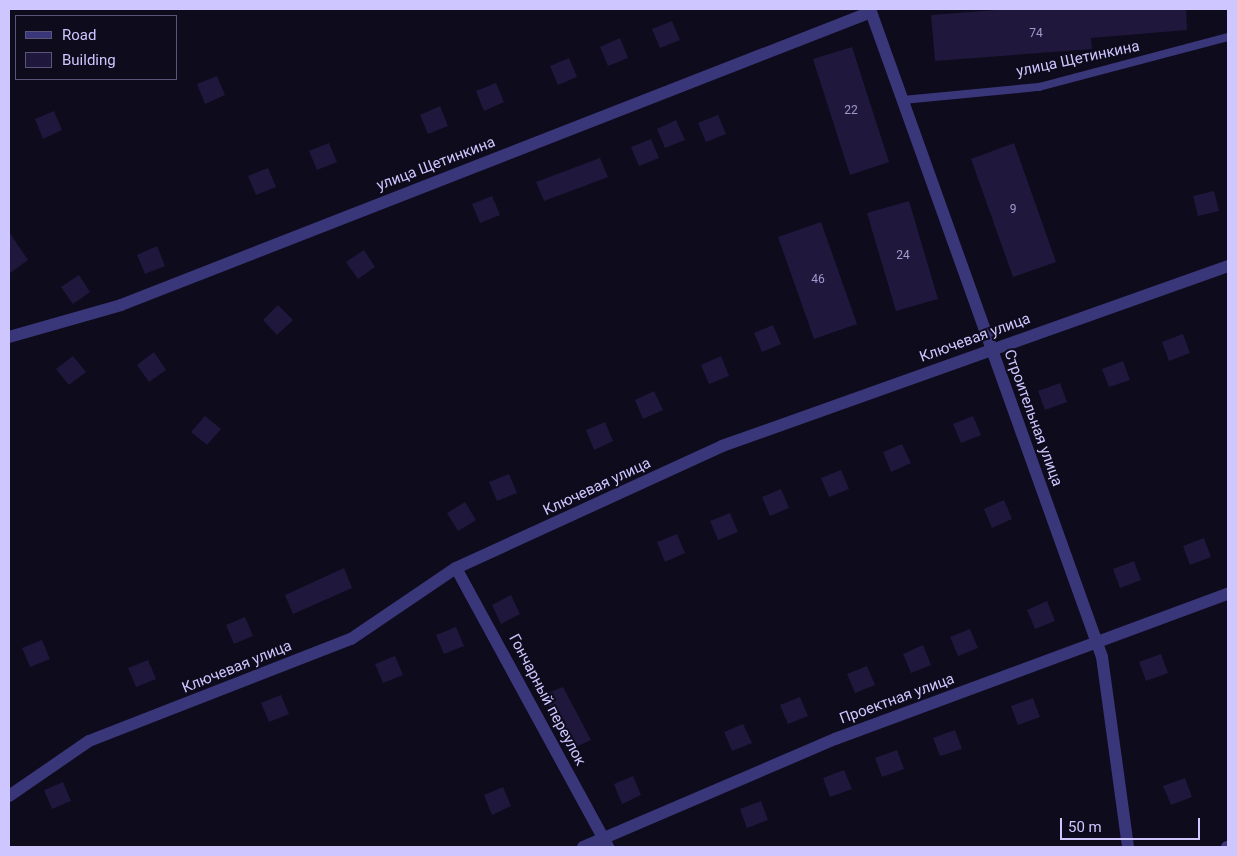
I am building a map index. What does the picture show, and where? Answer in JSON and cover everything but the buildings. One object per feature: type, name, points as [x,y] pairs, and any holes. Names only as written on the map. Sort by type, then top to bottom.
[{"type":"street","name":"Строительная улица","points":[[871,10],[1097,643],[1128,847]]},
{"type":"street","name":"улица Щетинкина","points":[[9,336],[121,305],[871,10]]},
{"type":"street","name":"Ключевая улица","points":[[9,796],[89,742],[351,639],[456,568],[722,446],[1228,266]]},
{"type":"street","name":"Гончарный переулок","points":[[456,568],[606,843]]},
{"type":"street","name":"Проектная улица","points":[[583,847],[606,843],[834,739],[1228,594]]},
{"type":"lane","name":"улица Щетинкина","points":[[903,100],[1039,87],[1228,37]]}]
